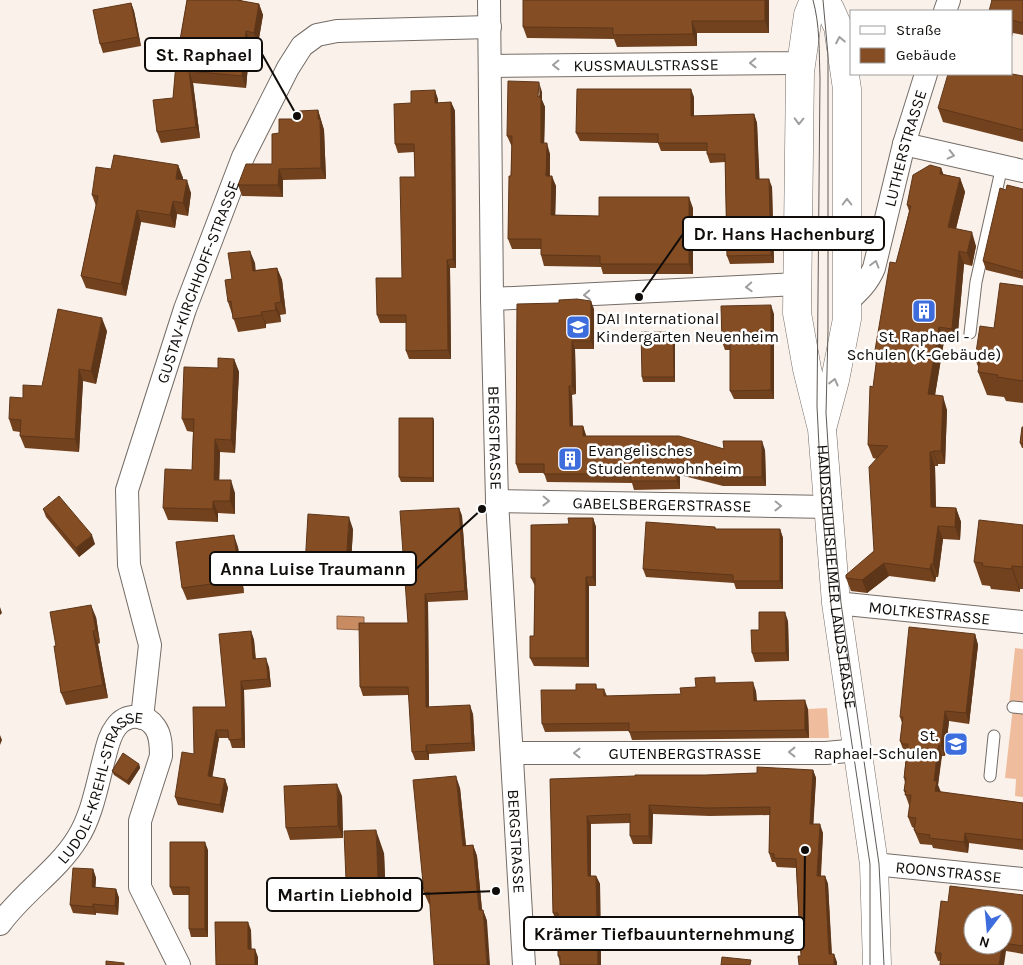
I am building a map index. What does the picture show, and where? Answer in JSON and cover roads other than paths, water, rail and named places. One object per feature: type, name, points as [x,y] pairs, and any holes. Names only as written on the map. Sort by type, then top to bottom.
[{"type":"main road","name":"HANDSCHUHSHEIMER LANDSTRASSE","points":[[814,0],[808,15],[800,72],[798,322],[807,369],[822,429],[836,603],[874,864],[877,965]]},
{"type":"main road","name":"HANDSCHUHSHEIMER LANDSTRASSE","points":[[821,0],[830,9],[838,27],[847,89],[845,333],[822,429]]},
{"type":"street","name":"BERGSTRASSE","points":[[489,0],[492,299],[497,500],[524,965]]},
{"type":"street","name":"GUSTAV-KIRCHHOFF-STRASSE","points":[[142,718],[150,645],[129,564],[127,490],[185,309],[243,156],[292,62],[308,40],[336,30],[490,27]]},
{"type":"street","name":"KUSSMAULSTRASSE","points":[[490,66],[792,62],[802,60]]},
{"type":"street","name":"LUTHERSTRASSE","points":[[846,303],[866,282],[874,268],[904,144],[926,75]]},
{"type":"street","points":[[904,144],[1012,169]]},
{"type":"street","points":[[492,299],[798,284]]},
{"type":"street","name":"GABELSBERGERSTRASSE","points":[[497,500],[828,507]]},
{"type":"street","name":"MOLTKESTRASSE","points":[[836,603],[1023,622]]},
{"type":"street","name":"LUDOLF-KREHL-STRASSE","points":[[0,924],[77,840],[86,820],[109,741],[116,727],[125,719],[132,717],[142,718],[150,721],[154,726],[160,739],[161,756],[140,821],[140,887],[179,965]]},
{"type":"street","name":"GUTENBERGSTRASSE","points":[[513,753],[826,752],[858,750]]},
{"type":"street","name":"ROONSTRASSE","points":[[874,864],[1023,880]]},
{"type":"lane","points":[[970,333],[976,282],[1012,169]]},
{"type":"lane","points":[[990,776],[994,736]]},
{"type":"tram line","points":[[813,0],[818,29],[820,78],[817,406],[822,507],[831,605],[870,864],[870,965]]},
{"type":"tram line","points":[[823,0],[828,55],[828,331],[826,413],[841,603],[879,864],[884,965]]},
{"type":"place","name":"St. Raphael","points":[[297,116]]},
{"type":"place","name":"Dr. Hans Hachenburg","points":[[639,297]]},
{"type":"place","name":"St. Raphael - Schulen (K-Gebäude)","points":[[924,311]]},
{"type":"place","name":"DAI International Kindergarten Neuenheim","points":[[578,327]]},
{"type":"place","name":"Evangelisches Studentenwohnheim","points":[[570,459]]},
{"type":"place","name":"Anna Luise Traumann","points":[[482,509]]},
{"type":"place","name":"St. Raphael-Schulen","points":[[956,744]]},
{"type":"place","name":"Krämer Tiefbauunternehmung","points":[[805,850]]},
{"type":"place","name":"Martin Liebhold","points":[[496,891]]}]
